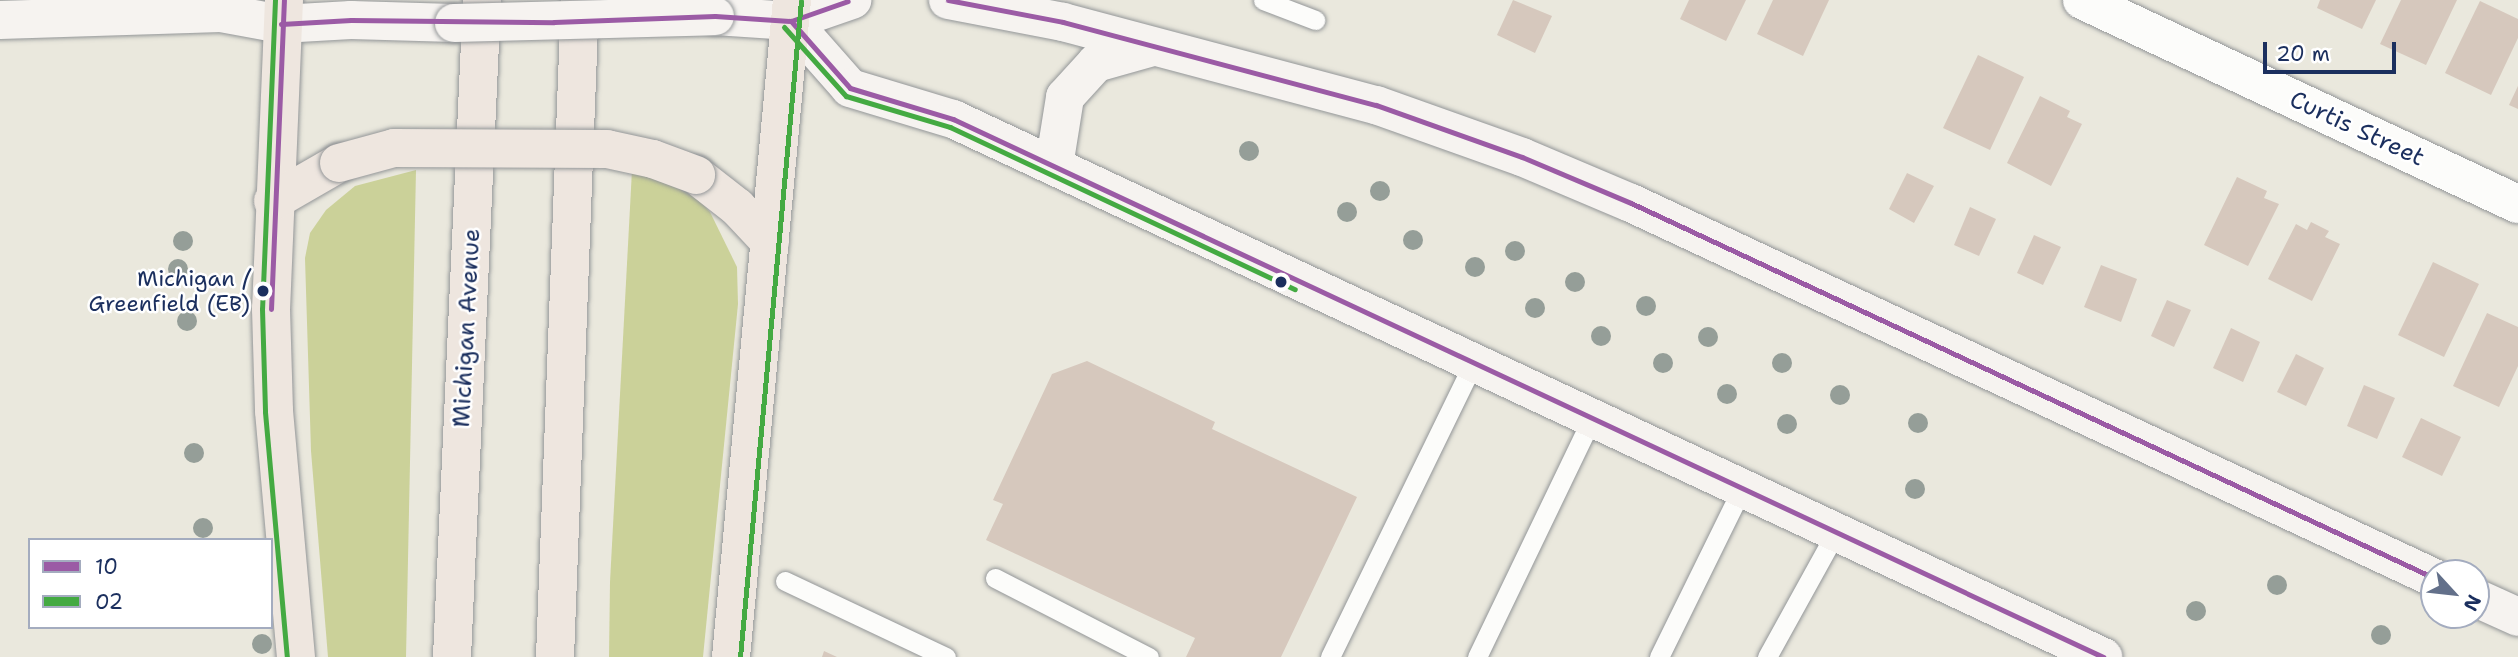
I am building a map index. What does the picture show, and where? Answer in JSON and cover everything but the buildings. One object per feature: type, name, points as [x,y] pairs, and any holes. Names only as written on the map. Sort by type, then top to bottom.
[{"type":"main road","name":"Michigan Avenue","points":[[452,657],[482,0]]},
{"type":"main road","points":[[555,657],[580,0]]},
{"type":"main road","points":[[0,19],[282,12],[351,20],[466,23],[715,16],[792,10],[852,0]]},
{"type":"main road","points":[[948,0],[1069,11],[1155,46],[1376,105],[1534,162],[1643,209],[2420,571]]},
{"type":"main road","points":[[792,10],[850,88],[953,119],[2103,657]]},
{"type":"main road","points":[[732,657],[792,10]]},
{"type":"main road","points":[[282,12],[271,309],[274,411],[296,657]]},
{"type":"main road","points":[[1054,166],[1065,97],[1096,63],[1155,46]]},
{"type":"main road","points":[[274,201],[339,163],[394,148],[607,149],[653,159],[696,175],[737,207],[770,242]]},
{"type":"main road","points":[[2490,604],[2518,617]]},
{"type":"street","name":"Curtis Street","points":[[2082,0],[2518,204]]},
{"type":"lane","points":[[1263,0],[1315,19]]},
{"type":"lane","points":[[1330,657],[1474,362]]},
{"type":"lane","points":[[1477,657],[1592,418]]},
{"type":"lane","points":[[1659,657],[1742,488]]},
{"type":"lane","points":[[1768,657],[1836,532]]},
{"type":"lane","points":[[995,578],[1149,657]]},
{"type":"lane","points":[[785,581],[946,657]]},
{"type":"green space","points":[[416,170],[406,657],[328,657],[311,451],[305,258],[310,233],[326,210],[355,186]]},
{"type":"green space","points":[[632,170],[694,195],[710,212],[737,267],[738,304],[703,657],[609,657],[610,582]]},
{"type":"transit line","name":"02","points":[[275,0],[262,309],[265,412],[287,657]]},
{"type":"transit line","name":"10","points":[[271,309],[284,0]]},
{"type":"transit line","name":"10","points":[[948,0],[1063,22],[1376,105],[1522,157],[1631,203],[2420,571]]},
{"type":"transit line","name":"02","points":[[740,657],[801,1]]},
{"type":"transit line","name":"10","points":[[281,24],[351,20],[554,22],[715,16],[791,21],[848,1]]},
{"type":"transit line","name":"10","points":[[791,21],[850,88],[953,119],[2103,657]]},
{"type":"transit line","name":"02","points":[[784,27],[846,96],[950,127],[1295,289]]},
{"type":"place","name":"Michigan / Greenfield (EB)","points":[[263,291]]}]
